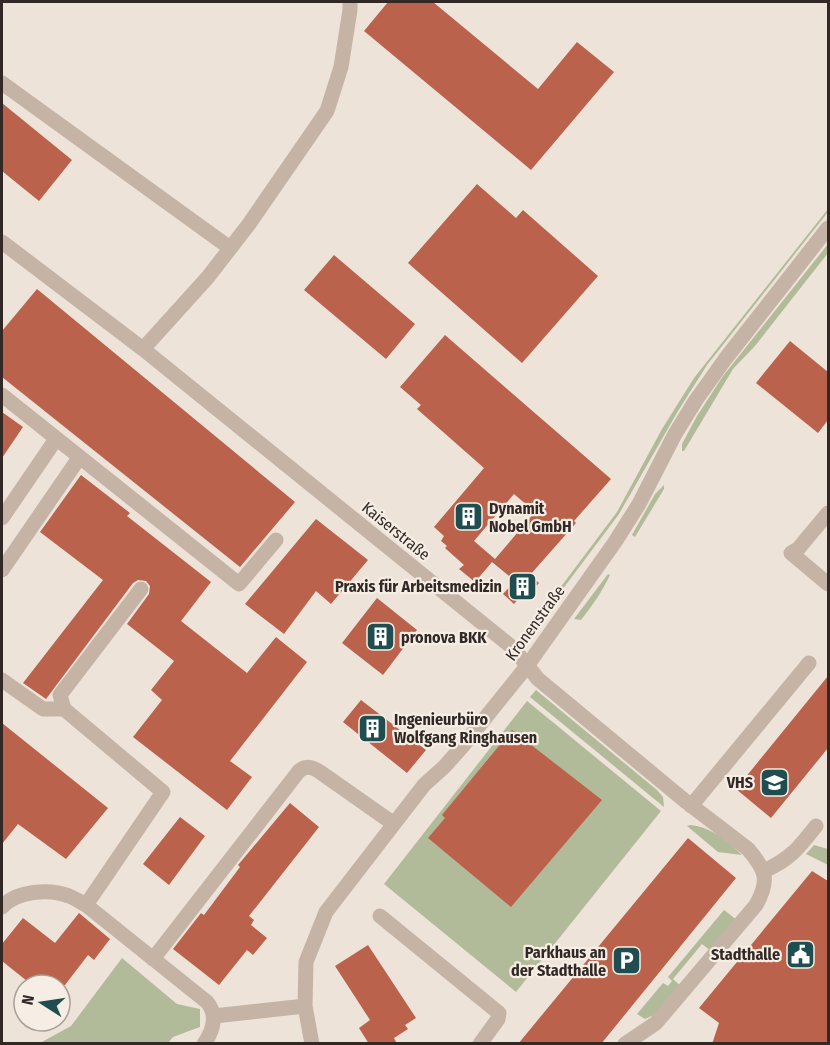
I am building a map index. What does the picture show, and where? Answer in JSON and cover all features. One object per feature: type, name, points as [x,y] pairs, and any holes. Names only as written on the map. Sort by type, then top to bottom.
[{"type":"street","points":[[143,349],[208,277],[249,224],[327,111],[342,67],[350,2]]},
{"type":"street","points":[[2,83],[230,248]]},
{"type":"street","name":"Kronenstraße","points":[[312,1044],[305,1006],[306,962],[326,912],[424,785],[461,748],[527,666],[615,542],[639,504],[675,434],[696,400],[738,342],[828,228]]},
{"type":"street","name":"Kaiserstraße","points":[[2,242],[143,349],[513,648],[538,679],[691,806],[739,842],[760,865]]},
{"type":"street","points":[[2,395],[239,584],[276,540]]},
{"type":"street","points":[[2,518],[56,439]]},
{"type":"street","points":[[2,567],[79,458]]},
{"type":"street","points":[[828,513],[798,549],[791,554],[828,584]]},
{"type":"street","points":[[86,906],[162,792],[64,709],[60,695],[141,589]]},
{"type":"street","points":[[691,806],[809,663]]},
{"type":"street","points":[[2,680],[43,709],[64,709]]},
{"type":"street","points":[[153,959],[299,771],[304,768],[314,768],[394,824]]},
{"type":"street","points":[[625,1044],[656,1023],[756,905],[764,890],[760,865],[781,863],[795,853],[816,826]]},
{"type":"street","points":[[2,907],[8,900],[22,895],[44,892],[68,895],[86,906],[207,1002],[214,1016],[210,1034],[204,1044]]},
{"type":"street","points":[[380,916],[499,1013],[498,1019],[480,1044]]},
{"type":"street","points":[[214,1016],[305,1006]]},
{"type":"green space","points":[[828,209],[828,212],[707,365],[619,514],[553,602],[551,600],[617,512],[662,429],[694,378]]},
{"type":"green space","points":[[828,244],[828,253],[755,346],[733,369],[682,451],[682,444],[697,416],[723,376]]},
{"type":"green space","points":[[664,485],[664,489],[635,537],[632,535],[655,494]]},
{"type":"green space","points":[[608,574],[610,575],[604,587],[585,615],[581,620],[574,619]]},
{"type":"green space","points":[[536,690],[657,790],[663,797],[664,807],[530,697]]},
{"type":"green space","points":[[527,701],[661,811],[516,992],[384,884]]},
{"type":"green space","points":[[687,826],[698,826],[719,836],[742,855],[718,852]]},
{"type":"green space","points":[[814,845],[828,849],[828,865],[806,854]]},
{"type":"green space","points":[[724,910],[737,920],[711,951],[702,944],[673,979],[682,987],[654,1015],[645,1019],[637,1014],[663,983],[668,986],[672,981],[668,977]]},
{"type":"green space","points":[[122,958],[177,1004],[200,1009],[200,1027],[173,1037],[168,1043],[40,1043],[58,1033],[72,1033],[72,1025]]},
{"type":"building","points":[[388,2],[433,2],[538,89],[577,42],[614,72],[531,170],[364,31]]},
{"type":"building","points":[[2,103],[72,160],[39,201],[2,171]]},
{"type":"building","points":[[477,184],[516,218],[523,210],[598,276],[522,363],[408,263]]},
{"type":"building","points":[[334,255],[415,324],[386,359],[304,290]]},
{"type":"building","points":[[37,289],[295,502],[240,567],[2,377],[2,331]]},
{"type":"building","points":[[445,335],[611,479],[530,575],[539,583],[529,594],[525,590],[514,604],[503,594],[515,581],[492,562],[475,582],[459,569],[464,565],[445,548],[447,546],[441,541],[444,536],[434,527],[484,468],[417,409],[421,405],[400,387]],"holes":[[[514,494],[535,512],[495,559],[474,541]]]},
{"type":"building","points":[[790,341],[828,372],[828,420],[818,433],[756,383]]},
{"type":"building","points":[[2,412],[23,427],[2,458]]},
{"type":"building","points":[[81,475],[130,513],[127,516],[211,582],[181,621],[247,673],[276,637],[307,662],[230,761],[252,777],[227,810],[133,737],[162,700],[151,690],[174,661],[127,624],[149,594],[150,586],[146,581],[138,580],[133,583],[46,699],[23,683],[103,580],[40,532]]},
{"type":"building","points":[[316,519],[368,560],[331,604],[316,591],[284,634],[245,604]]},
{"type":"building","name":"pronova BKK","points":[[377,598],[417,630],[383,675],[342,643]]},
{"type":"building","points":[[828,676],[828,748],[771,818],[736,789]]},
{"type":"building","name":"Ingenieurbüro Wolfgang Ringhausen","points":[[361,700],[426,750],[407,773],[343,722]]},
{"type":"building","points":[[2,723],[108,808],[66,859],[18,824],[2,844]]},
{"type":"building","points":[[512,730],[602,800],[511,907],[428,838],[445,818],[442,815]]},
{"type":"building","points":[[290,803],[319,827],[249,916],[254,920],[251,925],[267,938],[253,955],[247,950],[219,985],[173,949],[201,913],[204,915],[240,867],[238,865]]},
{"type":"building","points":[[180,817],[205,836],[169,885],[143,864]]},
{"type":"building","name":"Parkhaus an der Stadthalle","points":[[688,838],[736,878],[601,1044],[518,1044]]},
{"type":"building","name":"Stadthalle","points":[[812,871],[828,881],[828,1044],[712,1044],[719,1023],[699,1008]]},
{"type":"building","points":[[79,913],[110,939],[94,960],[88,955],[72,976],[72,973],[17,973],[2,961],[2,944],[23,918],[55,943]]},
{"type":"building","points":[[368,945],[416,1018],[405,1025],[408,1029],[394,1038],[397,1044],[369,1044],[359,1028],[370,1020],[335,966]]},
{"type":"place","name":"Dynamit Nobel GmbH","points":[[468,517]]},
{"type":"place","name":"Praxis für Arbeitsmedizin","points":[[523,586]]},
{"type":"place","name":"pronova BKK","points":[[380,637]]},
{"type":"place","name":"Ingenieurbüro Wolfgang Ringhausen","points":[[373,728]]},
{"type":"place","name":"VHS","points":[[774,782]]},
{"type":"place","name":"Stadthalle","points":[[801,954]]},
{"type":"place","name":"Parkhaus an der Stadthalle","points":[[627,961]]}]
